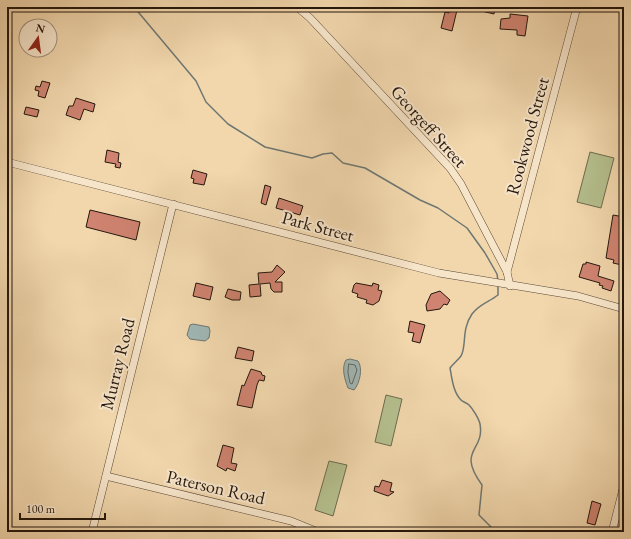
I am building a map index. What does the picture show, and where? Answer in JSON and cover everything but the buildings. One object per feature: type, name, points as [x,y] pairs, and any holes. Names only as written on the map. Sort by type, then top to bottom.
[{"type":"street","name":"Georgeff Street","points":[[296,7],[310,18],[450,168],[461,184],[507,272],[510,286]]},
{"type":"street","name":"Rookwood Street","points":[[507,272],[577,7]]},
{"type":"street","name":"Park Street","points":[[7,162],[439,273],[510,286],[578,296],[624,309]]},
{"type":"street","name":"Murray Road","points":[[92,532],[173,204]]},
{"type":"street","name":"Paterson Road","points":[[106,476],[291,521],[318,532]]},
{"type":"street","points":[[612,532],[624,485]]},
{"type":"green space","points":[[590,152],[614,158],[601,208],[577,202]]},
{"type":"green space","points":[[386,395],[402,399],[391,446],[375,442]]},
{"type":"green space","points":[[329,461],[347,465],[333,516],[315,510]]},
{"type":"water","points":[[193,324],[209,327],[209,338],[205,341],[190,339],[187,335],[190,325]]},
{"type":"water","points":[[350,359],[358,361],[361,371],[359,380],[354,390],[348,388],[344,374],[346,360]]},
{"type":"waterway","points":[[134,7],[196,81],[206,102],[228,124],[265,147],[312,158],[323,154],[332,153],[343,163],[365,168],[420,200],[438,208],[467,228],[485,253],[497,274],[498,281]]},
{"type":"waterway","points":[[496,532],[479,515],[482,485],[471,464],[471,457],[479,440],[480,424],[471,407],[458,397],[453,385],[450,368],[463,352],[466,326],[472,314],[481,305],[498,295],[498,285]]}]
